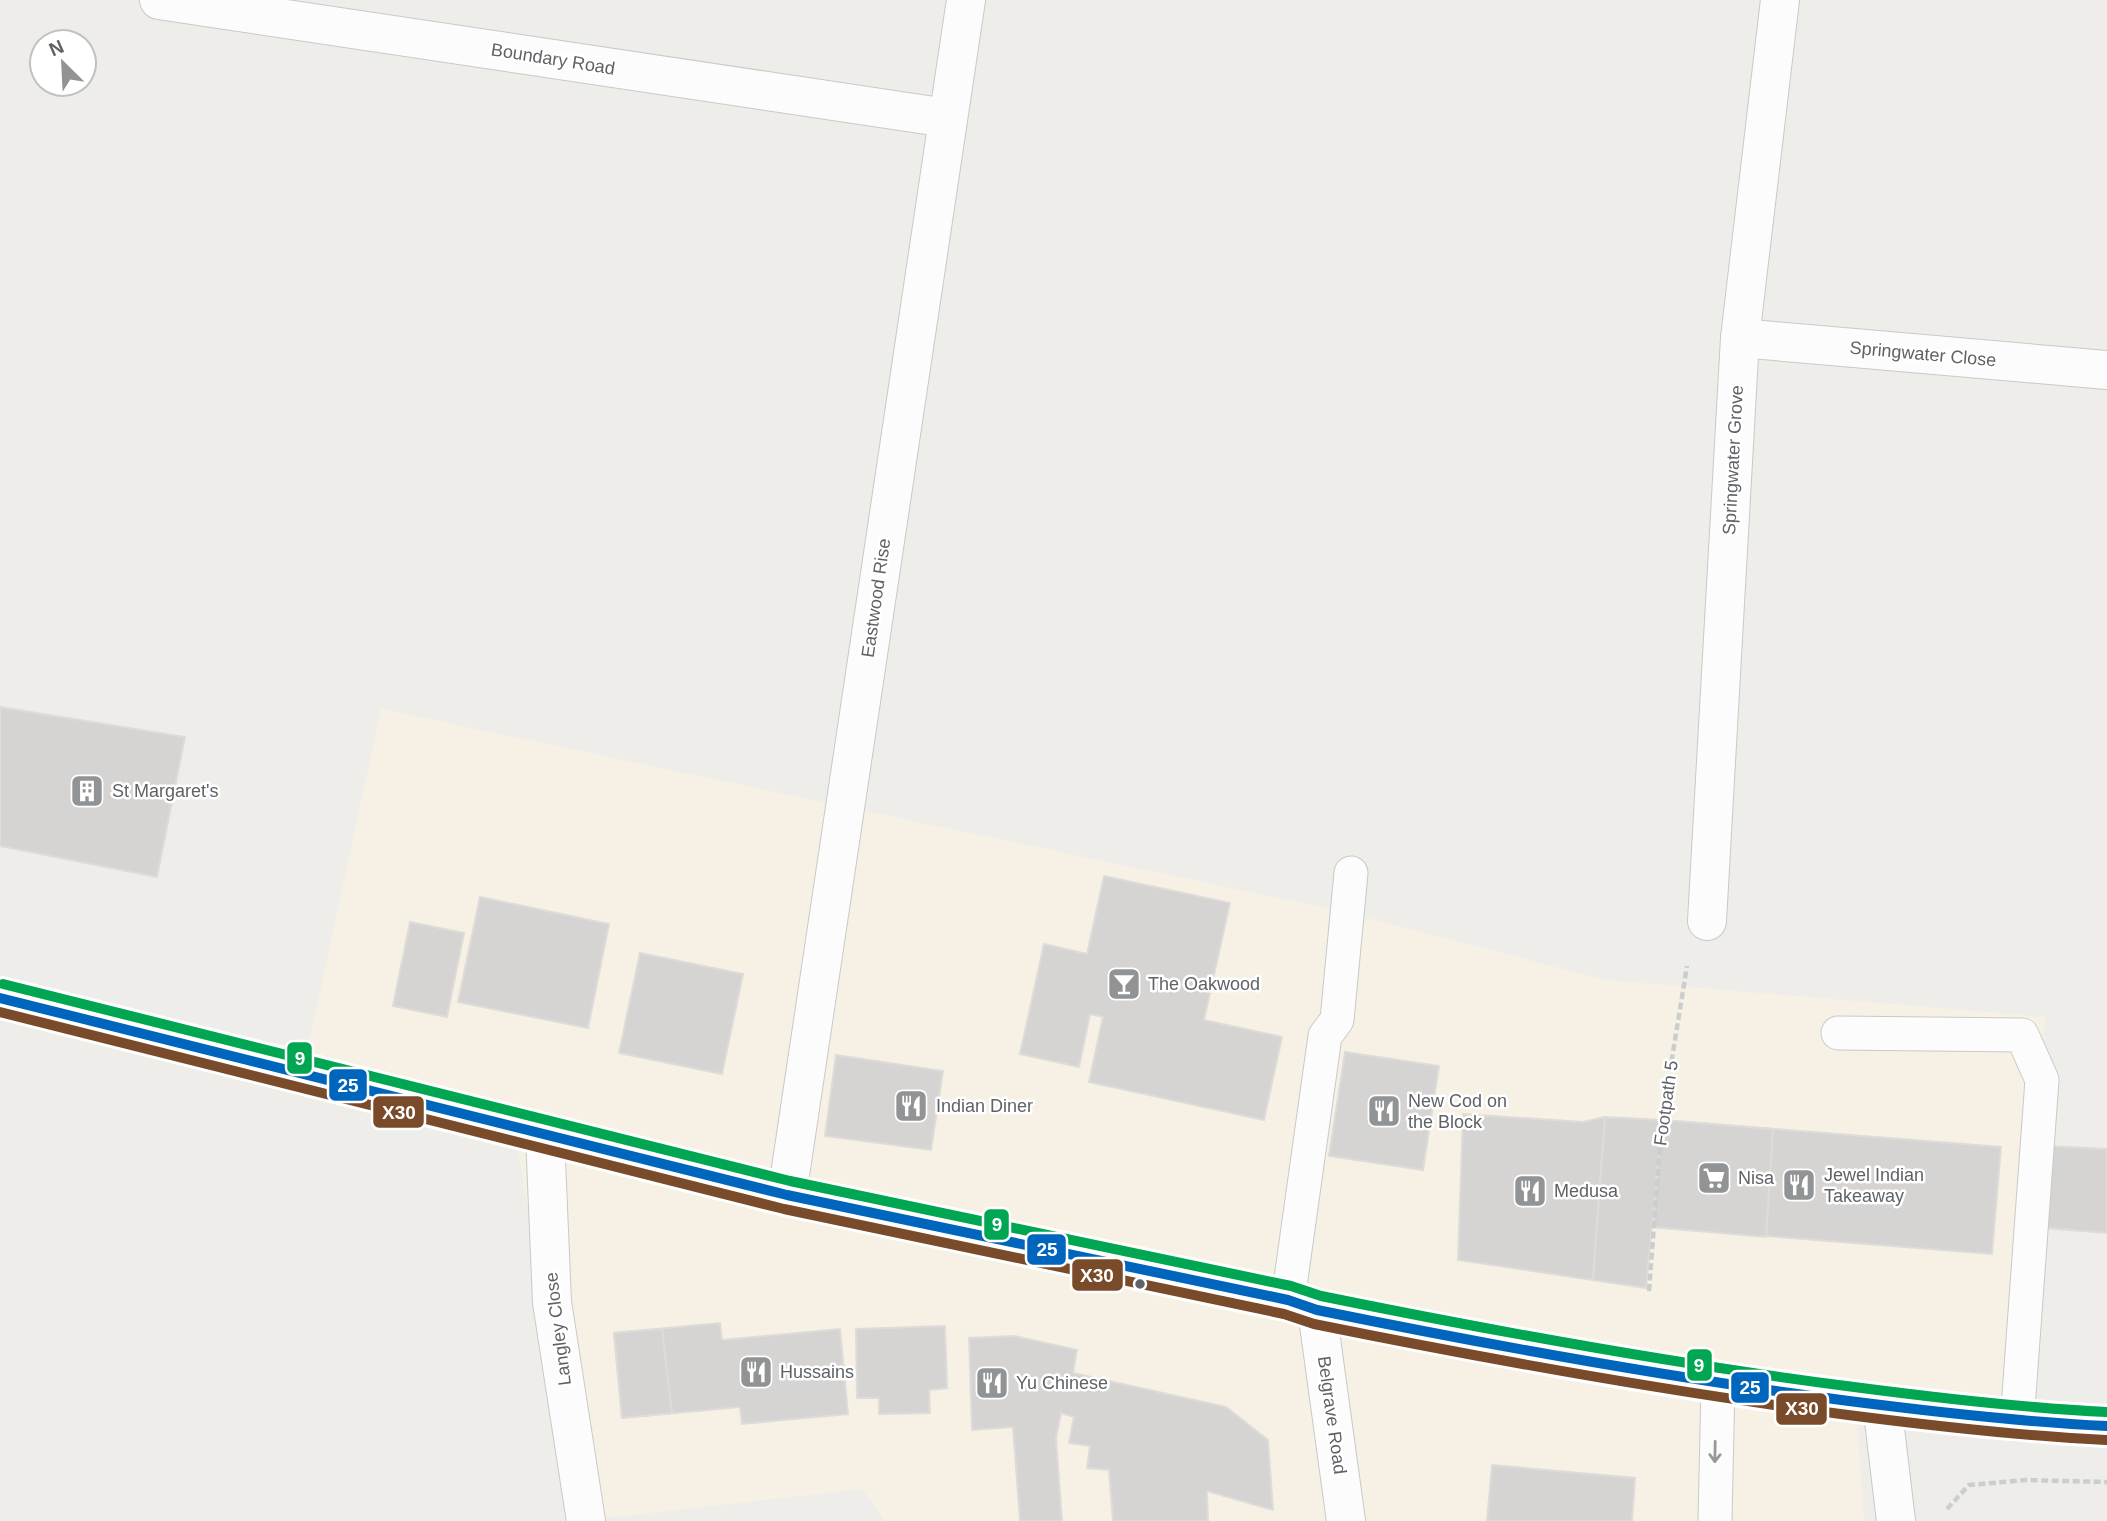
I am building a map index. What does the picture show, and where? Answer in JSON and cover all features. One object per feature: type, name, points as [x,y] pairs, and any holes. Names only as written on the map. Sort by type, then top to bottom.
[{"type":"main road","points":[[0,998],[787,1195],[1525,1352],[1718,1384],[2017,1422],[2107,1426]]},
{"type":"street","name":"Boundary Road","points":[[159,0],[947,118]]},
{"type":"street","name":"Eastwood Rise","points":[[787,1195],[965,0]]},
{"type":"street","name":"Springwater Grove","points":[[1707,921],[1740,338],[1780,0]]},
{"type":"street","name":"Springwater Close","points":[[1740,338],[2107,370]]},
{"type":"street","name":"Langley Close","points":[[545,1136],[552,1302],[586,1521]]},
{"type":"street","name":"Belgrave Road","points":[[1303,1305],[1346,1521]]},
{"type":"street","points":[[1882,1404],[1896,1521]]},
{"type":"lane","points":[[1303,1305],[1325,1036],[1337,1020],[1351,873]]},
{"type":"lane","points":[[1838,1033],[2022,1035],[2042,1080],[2017,1422]]},
{"type":"lane","points":[[1715,1521],[1718,1384]]},
{"type":"path","name":"Footpath 5","points":[[1649,1291],[1662,1120],[1689,953],[1707,921]]},
{"type":"path","points":[[1943,1521],[1946,1510],[1969,1485],[2026,1480],[2107,1482]]},
{"type":"shaded area","points":[[381,709],[1345,912],[1606,980],[2045,1017],[2012,1396],[1855,1389],[1864,1521],[885,1521],[862,1489],[580,1521],[511,1110],[306,1057]]},
{"type":"building","name":"St Margaret's","points":[[0,707],[185,737],[157,877],[0,846]]},
{"type":"building","name":"The Oakwood","points":[[1104,876],[1230,903],[1204,1020],[1282,1037],[1264,1120],[1089,1082],[1103,1017],[1090,1014],[1079,1067],[1020,1054],[1044,944],[1087,954]]},
{"type":"building","points":[[480,897],[609,924],[588,1028],[458,1002]]},
{"type":"building","points":[[410,922],[464,933],[447,1017],[393,1006]]},
{"type":"building","points":[[640,953],[743,974],[722,1074],[619,1053]]},
{"type":"building","name":"New Cod on the Block","points":[[1345,1052],[1439,1066],[1423,1170],[1329,1156]]},
{"type":"building","points":[[836,1055],[943,1071],[931,1150],[825,1136]]},
{"type":"building","name":"Medusa","points":[[1463,1114],[1583,1122],[1605,1117],[1593,1280],[1458,1260]]},
{"type":"building","points":[[1605,1117],[1662,1120],[1646,1288],[1593,1280]]},
{"type":"building","points":[[1662,1120],[2001,1147],[1992,1254],[1653,1227]]},
{"type":"building","name":"Nisa","points":[[1662,1120],[1773,1129],[1766,1237],[1653,1227]]},
{"type":"building","points":[[2051,1146],[2107,1149],[2107,1233],[2046,1228]]},
{"type":"building","points":[[720,1323],[722,1340],[840,1329],[848,1414],[742,1424],[740,1407],[622,1418],[614,1333]]},
{"type":"building","points":[[945,1326],[947,1388],[929,1390],[930,1413],[879,1414],[879,1398],[857,1398],[856,1329]]},
{"type":"building","points":[[662,1329],[672,1413],[622,1418],[614,1333]]},
{"type":"building","points":[[1015,1336],[1077,1350],[1073,1373],[1226,1407],[1268,1440],[1273,1510],[1207,1491],[1208,1521],[1113,1521],[1109,1470],[1087,1468],[1090,1446],[1069,1443],[1074,1417],[1061,1413],[1056,1438],[1062,1521],[1020,1521],[1013,1427],[972,1430],[969,1338]]},
{"type":"building","points":[[1492,1465],[1635,1478],[1632,1521],[1487,1521]]},
{"type":"transit line","name":"9","points":[[3,984],[790,1181],[1291,1286],[1321,1296],[1520,1335],[1720,1368],[1949,1399],[2107,1412]]},
{"type":"transit line","name":"25","points":[[0,998],[787,1195],[1288,1300],[1317,1310],[1582,1360],[1782,1392],[1978,1416],[2107,1426]]},
{"type":"transit line","name":"X30","points":[[0,1012],[784,1209],[1284,1314],[1314,1324],[1580,1374],[1781,1406],[1977,1430],[2106,1440]]},
{"type":"place","name":"St Margaret's","points":[[87,791]]},
{"type":"place","name":"The Oakwood","points":[[1124,984]]},
{"type":"place","name":"Indian Diner","points":[[911,1106]]},
{"type":"place","name":"New Cod on the Block","points":[[1384,1111]]},
{"type":"place","name":"Nisa","points":[[1714,1178]]},
{"type":"place","name":"Jewel Indian Takeaway","points":[[1799,1185]]},
{"type":"place","name":"Medusa","points":[[1530,1191]]},
{"type":"place","name":"Hussains","points":[[756,1372]]},
{"type":"place","name":"Yu Chinese","points":[[992,1383]]}]
